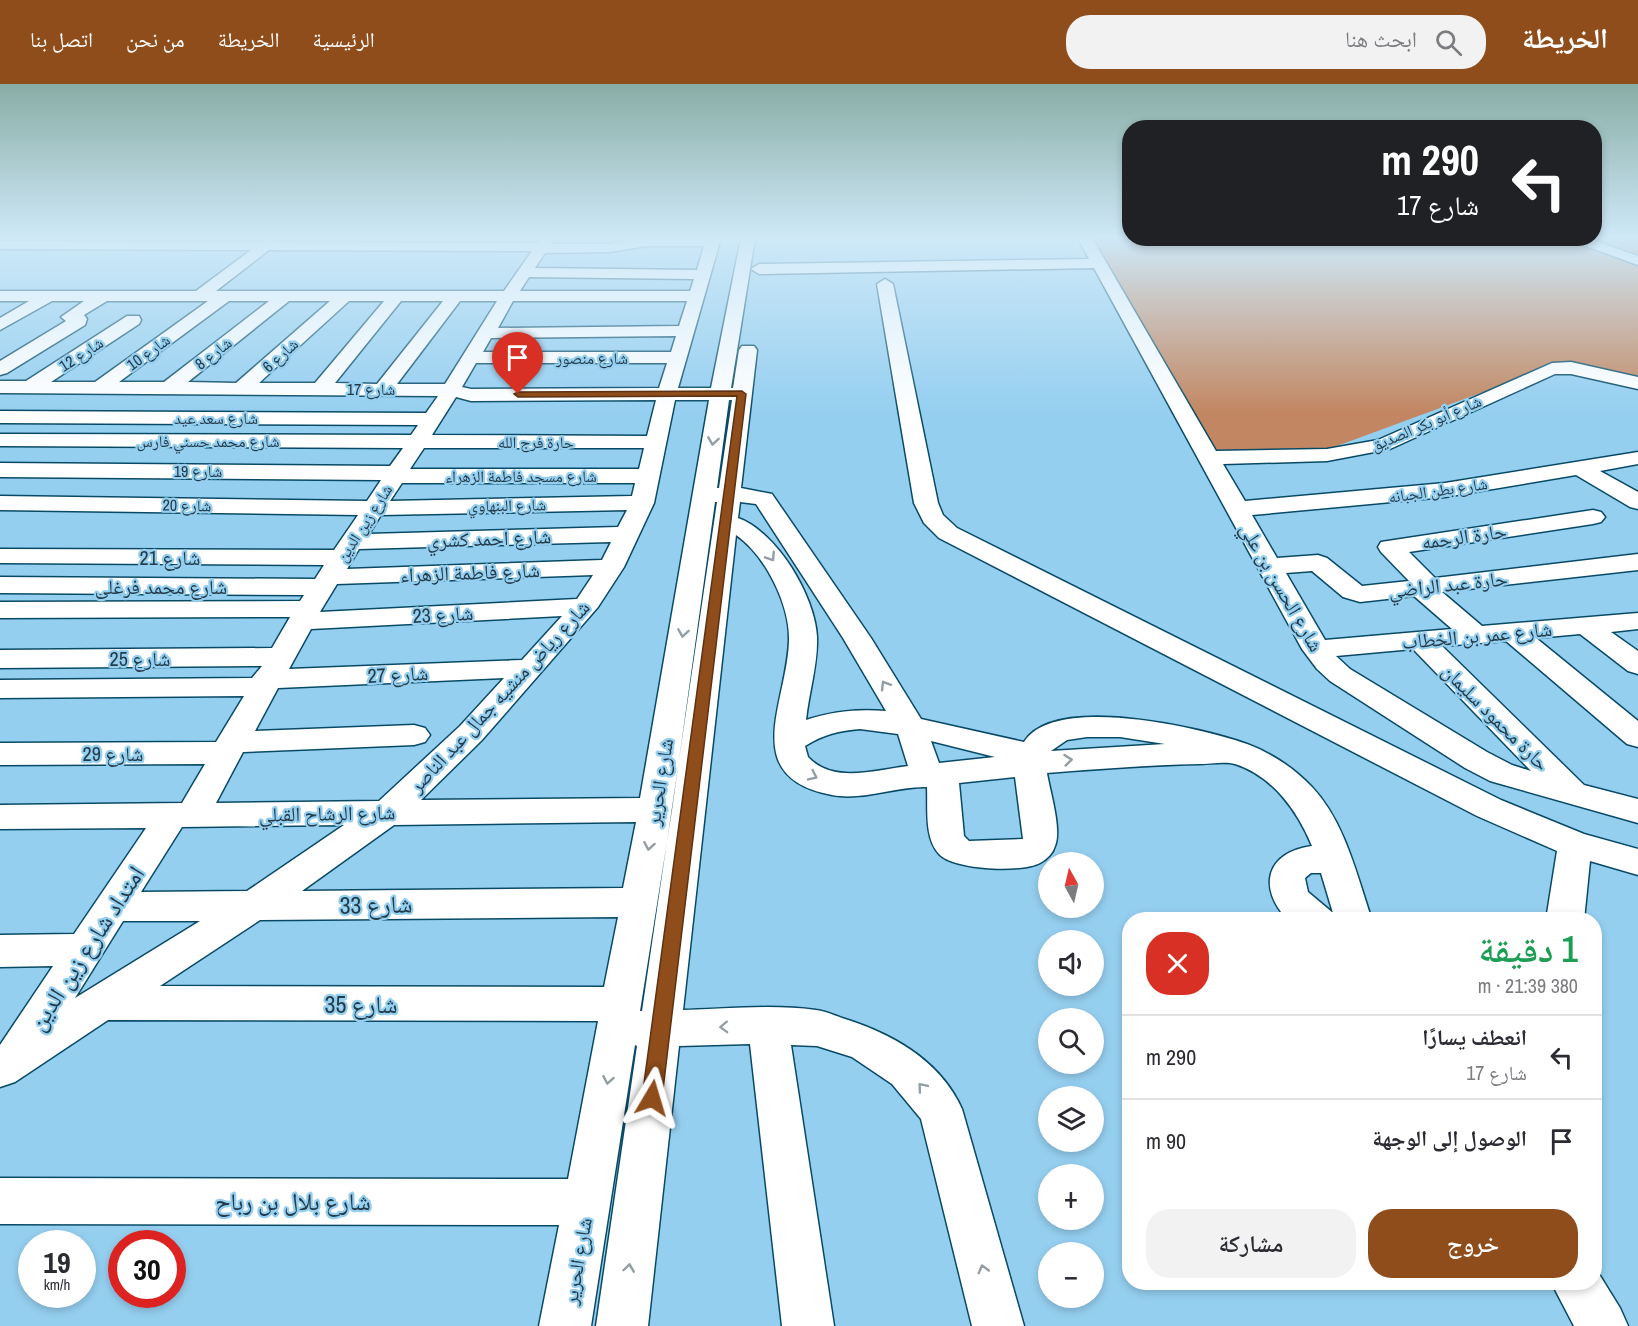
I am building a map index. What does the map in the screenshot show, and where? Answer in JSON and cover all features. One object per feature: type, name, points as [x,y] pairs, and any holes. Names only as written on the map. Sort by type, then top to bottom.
[{"type":"street","points":[[0,296],[454,297]]},
{"type":"street","points":[[0,325],[49,296]]},
{"type":"street","points":[[0,369],[79,321],[79,319],[69,317],[104,296]]},
{"type":"street","name":"شارع زين الدين","points":[[182,815],[228,747],[304,615],[451,390],[507,296]]},
{"type":"street","name":"شارع منصور","points":[[470,358],[668,296]]},
{"type":"street","name":"شارع رياض منشيه جمال عبد الناصر","points":[[8,1058],[101,1003],[253,906],[388,812],[471,733],[531,668],[585,608],[611,567],[627,534],[645,489],[665,401],[697,296]]},
{"type":"street","name":"شارع الحرير","points":[[622,1326],[662,1029],[731,394],[745,296]]},
{"type":"street","points":[[887,296],[926,503],[932,518],[948,533],[1478,803],[1575,844],[1638,862]]},
{"type":"street","name":"شارع الحسن بن علي","points":[[1117,296],[1316,649],[1327,663],[1340,675],[1476,760],[1501,773],[1638,811]]},
{"type":"street","name":"شارع 10","points":[[100,387],[225,297]]},
{"type":"street","name":"شارع 8","points":[[169,388],[284,297]]},
{"type":"street","name":"شارع 6","points":[[242,388],[344,297]]},
{"type":"street","points":[[320,389],[396,297]]},
{"type":"street","points":[[383,389],[454,297]]},
{"type":"street","points":[[0,341],[42,317]]},
{"type":"street","name":"شارع 12","points":[[30,387],[142,321],[106,320]]},
{"type":"street","name":"شارع أبو بكر الصديق","points":[[1208,458],[1327,455],[1383,445],[1541,374],[1562,368],[1638,383]]},
{"type":"street","name":"شارع 17","points":[[0,387],[383,389],[451,390],[471,394],[565,394],[562,408],[569,412],[665,401]]},
{"type":"street","points":[[665,401],[731,394]]},
{"type":"street","name":"شارع سعد عيد","points":[[0,417],[432,419]]},
{"type":"street","name":"شارع محمد حسني فارس","points":[[0,440],[416,442]]},
{"type":"street","name":"حارة فرج الله","points":[[416,442],[656,442]]},
{"type":"street","name":"شارع بطن الجبانه","points":[[1237,509],[1365,500],[1478,486],[1638,458]]},
{"type":"street","points":[[1577,467],[1638,502]]},
{"type":"street","name":"شارع 19","points":[[0,470],[395,475]]},
{"type":"street","name":"شارع مسجد فاطمة الزهراء","points":[[395,475],[645,489]]},
{"type":"street","name":"شارع البنهاوي","points":[[373,508],[645,489]]},
{"type":"street","points":[[720,504],[758,496],[764,499],[857,638],[911,727],[935,775],[947,836],[950,844],[958,851],[968,854],[1027,854],[1038,846],[1041,835],[1030,759],[1039,741],[1056,732],[1116,727],[1155,730],[1196,739],[1236,753],[1266,767],[1292,786],[1311,808],[1351,912]]},
{"type":"street","name":"شارع 20","points":[[0,503],[373,508]]},
{"type":"street","name":"شارع الحرير","points":[[565,1326],[655,810],[720,504]]},
{"type":"street","points":[[720,504],[741,527],[760,541],[779,570],[797,614],[803,639],[790,741],[792,760],[808,775],[833,784],[862,783],[935,775],[1030,759]]},
{"type":"street","name":"حارة الرحمه","points":[[1425,586],[1390,547],[1593,517]]},
{"type":"street","name":"شارع احمد كشري","points":[[335,566],[466,539],[627,534]]},
{"type":"street","points":[[455,572],[466,539]]},
{"type":"street","name":"شارع 21","points":[[0,556],[335,566]]},
{"type":"street","name":"حارة عبد الراضي","points":[[1269,566],[1318,563],[1352,591],[1360,594],[1638,562]]},
{"type":"street","name":"شارع فاطمة الزهراء","points":[[335,566],[455,572],[611,567]]},
{"type":"street","name":"شارع محمد فرغلى","points":[[0,585],[335,566]]},
{"type":"street","points":[[1425,586],[1476,635]]},
{"type":"street","name":"شارع 23","points":[[0,610],[304,615],[585,608]]},
{"type":"street","name":"شارع عمر بن الخطاب","points":[[1316,649],[1638,621]]},
{"type":"street","points":[[1586,626],[1638,665]]},
{"type":"street","points":[[1512,632],[1638,737]]},
{"type":"street","name":"حارة محمود سليمان","points":[[1420,640],[1573,794]]},
{"type":"street","points":[[1371,644],[1393,666]]},
{"type":"street","name":"شارع 25","points":[[0,659],[269,675]]},
{"type":"street","name":"شارع 27","points":[[0,689],[269,675],[531,668]]},
{"type":"street","points":[[790,741],[810,729],[834,722],[869,719],[911,727],[1030,759]]},
{"type":"street","name":"شارع 29","points":[[0,754],[228,747],[414,735]]},
{"type":"street","name":"شارع الرشاح القبلي","points":[[0,817],[655,810]]},
{"type":"street","name":"امتداد شارع زين الدين","points":[[8,1058],[113,907],[182,815]]},
{"type":"street","points":[[1565,912],[1575,844]]},
{"type":"street","points":[[1307,912],[1297,905],[1287,889],[1287,874],[1296,864],[1312,859],[1332,860]]},
{"type":"street","name":"شارع 33","points":[[113,907],[639,902]]},
{"type":"street","points":[[0,951],[85,950]]},
{"type":"street","points":[[621,1006],[667,983]]},
{"type":"street","name":"شارع 35","points":[[101,1003],[621,1006]]},
{"type":"street","points":[[621,1006],[662,1029],[768,1026],[817,1029],[865,1043],[907,1070],[940,1109],[998,1326]]},
{"type":"street","points":[[768,1026],[808,1326]]},
{"type":"street","name":"شارع بلال بن رباح","points":[[0,1201],[587,1202]]},
{"type":"street","points":[[1581,1290],[1602,1326]]},
{"type":"shaded area","points":[[1121,296],[1638,296],[1638,380],[1548,368],[1318,453],[1209,452]]},
{"type":"route","points":[[518,394],[742,394],[652,1098]]}]
